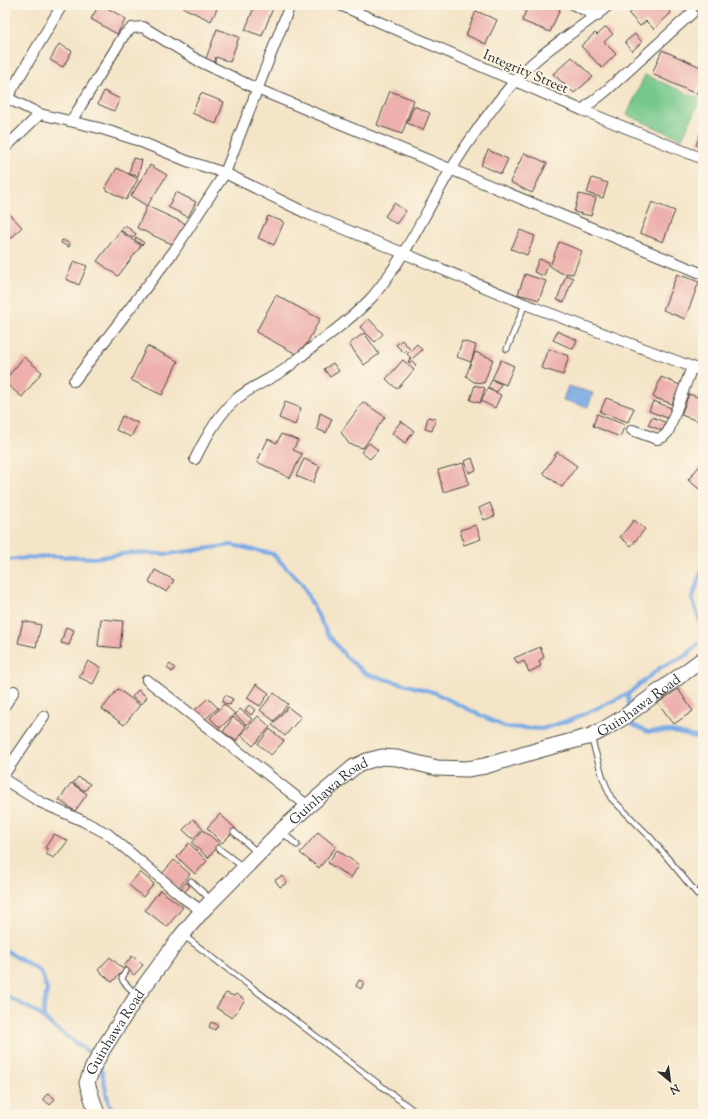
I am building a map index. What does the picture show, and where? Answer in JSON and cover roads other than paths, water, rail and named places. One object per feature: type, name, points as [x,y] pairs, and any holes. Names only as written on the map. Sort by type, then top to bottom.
[{"type":"street","points":[[62,5],[6,98],[40,114],[72,120],[134,139],[225,173],[308,214],[525,304],[700,369],[668,432],[663,437],[657,439],[632,430]]},
{"type":"street","points":[[74,381],[174,251],[225,173],[290,5]]},
{"type":"street","name":"Integrity Street","points":[[340,5],[582,110],[703,159]]},
{"type":"street","points":[[574,5],[597,16]]},
{"type":"street","points":[[195,458],[201,446],[226,409],[240,396],[283,370],[359,310],[373,295],[403,253],[450,170],[476,131],[515,81],[545,52],[597,16],[609,5]]},
{"type":"street","points":[[582,110],[606,91],[692,14]]},
{"type":"street","points":[[72,120],[124,35],[132,28],[143,27],[199,61],[257,89],[703,274]]},
{"type":"street","points":[[5,148],[40,114]]},
{"type":"street","name":"Guinhawa Road","points":[[97,1114],[87,1083],[92,1069],[137,996],[182,935],[207,906],[258,854],[308,806],[354,767],[367,760],[382,757],[398,758],[437,768],[467,769],[485,766],[590,736],[624,717],[703,659]]},
{"type":"street","points":[[147,680],[308,806]]},
{"type":"street","points":[[5,705],[14,691]]},
{"type":"street","points":[[5,773],[44,716]]},
{"type":"street","points":[[5,780],[40,802],[108,834],[185,899],[207,906]]},
{"type":"lane","points":[[507,348],[525,304]]},
{"type":"lane","points":[[590,736],[611,798],[651,838],[703,901]]},
{"type":"lane","points":[[234,832],[258,854]]},
{"type":"lane","points":[[281,832],[297,845]]},
{"type":"lane","points":[[218,848],[244,868]]},
{"type":"lane","points":[[191,881],[207,906]]},
{"type":"lane","points":[[182,935],[418,1114]]},
{"type":"lane","points":[[126,971],[122,978],[123,981],[137,996]]},
{"type":"water","points":[[568,386],[593,393],[588,407],[563,400]]},
{"type":"waterway","points":[[5,560],[49,556],[95,558],[131,553],[169,554],[232,545],[273,554],[302,584],[327,633],[346,657],[366,674],[433,692],[505,727],[542,729],[573,719],[628,694]]},
{"type":"waterway","points":[[703,566],[692,599],[703,629]]},
{"type":"waterway","points":[[629,708],[628,694],[661,667],[687,655],[703,639]]},
{"type":"waterway","points":[[630,717],[631,724],[648,732],[670,731],[694,737],[703,737]]},
{"type":"waterway","points":[[5,950],[41,972],[47,990],[44,1005],[44,1019]]},
{"type":"waterway","points":[[5,995],[38,1013],[94,1058]]},
{"type":"waterway","points":[[99,1065],[102,1071],[109,1102],[114,1114]]}]
